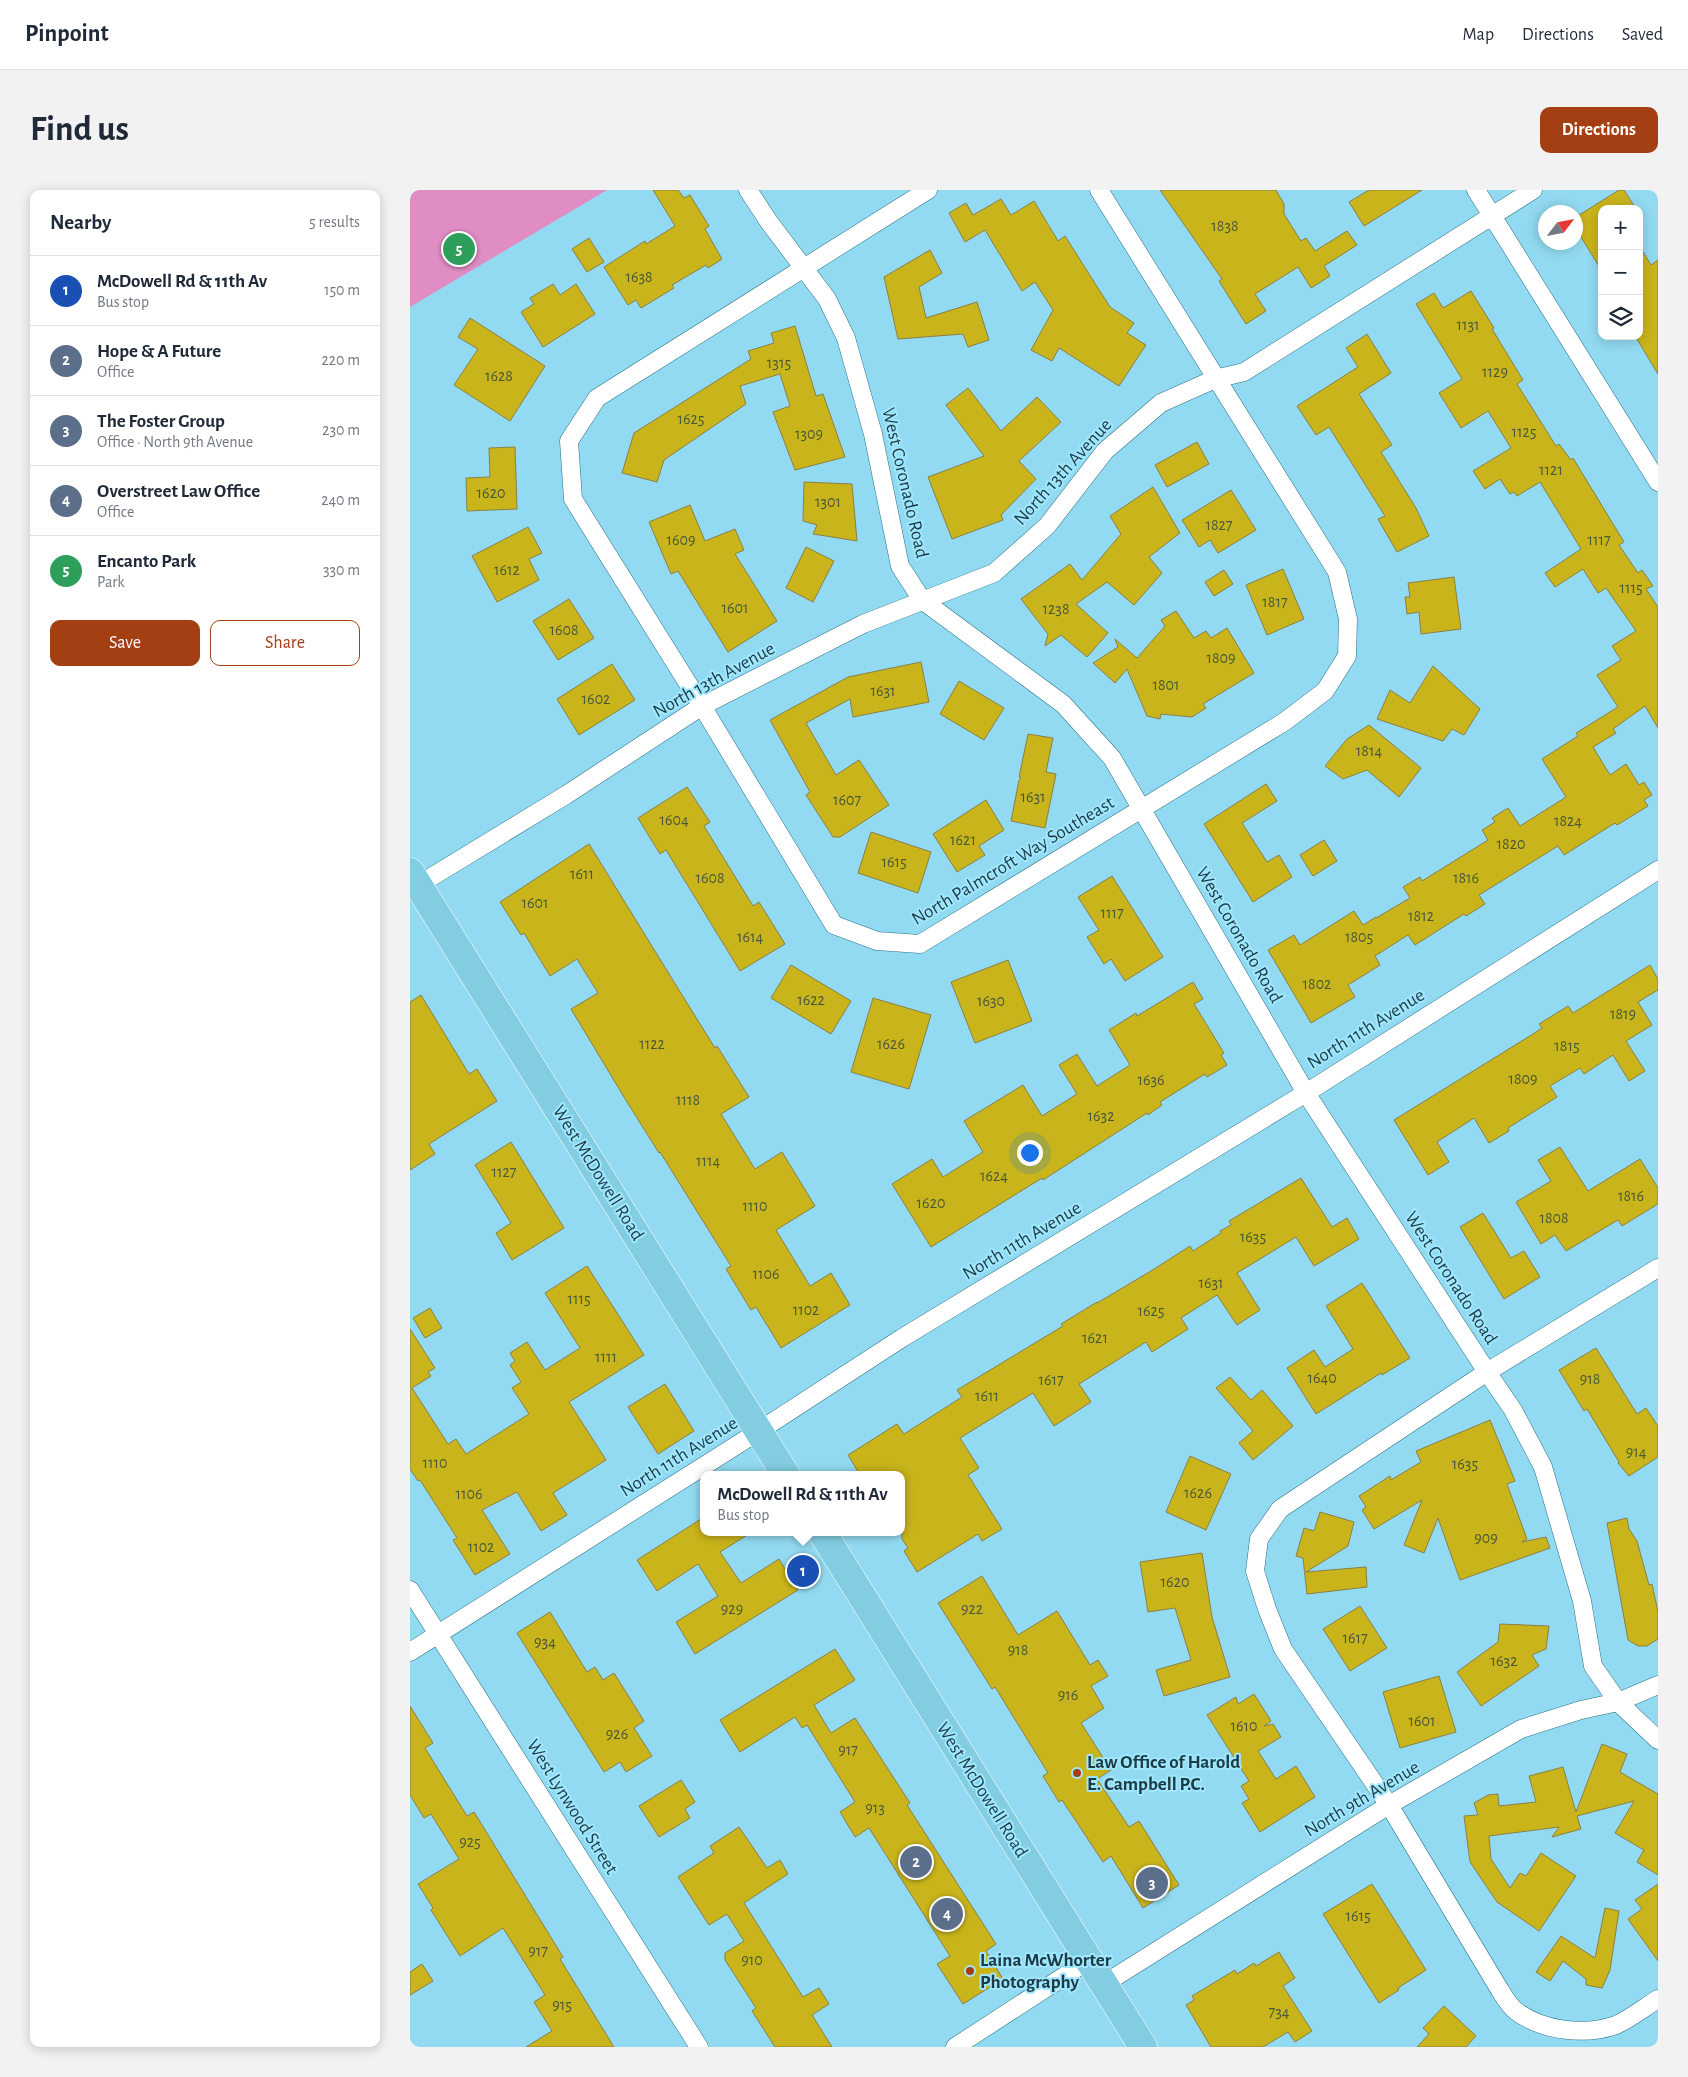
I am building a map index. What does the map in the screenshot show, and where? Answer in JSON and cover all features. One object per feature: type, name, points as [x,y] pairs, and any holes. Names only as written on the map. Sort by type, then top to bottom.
[{"type":"main road","name":"West McDowell Road","points":[[413,882],[783,1471]]},
{"type":"main road","name":"West McDowell Road","points":[[824,1536],[1143,2047]]},
{"type":"street","name":"West Coronado Road","points":[[748,190],[769,222],[827,299],[846,338],[873,434],[900,566],[922,600],[1064,704],[1112,758],[1306,1093],[1513,1410],[1543,1467],[1582,1601],[1593,1666],[1618,1702],[1658,1740]]},
{"type":"street","name":"North Palmcroft Way Southeast","points":[[928,190],[597,398],[569,441],[573,499],[702,706],[834,925],[876,941],[920,944],[1284,722],[1325,691],[1347,656],[1348,619],[1337,572],[1099,190]]},
{"type":"street","points":[[1476,190],[1658,482]]},
{"type":"street","name":"North 13th Avenue","points":[[413,882],[566,794],[702,706],[863,624],[994,573],[1047,526],[1105,451],[1161,403],[1215,379],[1244,372],[1533,190]]},
{"type":"street","name":"North 11th Avenue","points":[[410,1652],[759,1432],[902,1338],[1306,1093],[1658,870]]},
{"type":"street","points":[[1658,1268],[1487,1372],[1280,1509],[1259,1539],[1255,1571],[1267,1609],[1283,1648],[1389,1805],[1498,1987],[1515,2011],[1540,2024],[1564,2029],[1592,2030],[1616,2024],[1658,1999]]},
{"type":"street","name":"West Lynwood Street","points":[[410,1590],[699,2047]]},
{"type":"street","name":"North 9th Avenue","points":[[1104,1984],[1389,1805],[1521,1730],[1581,1710],[1618,1702],[1658,1685]]},
{"type":"street","points":[[956,2047],[1089,1960]]},
{"type":"shaded area","points":[[410,190],[607,190],[410,307]]},
{"type":"building","points":[[653,190],[678,190],[684,198],[690,195],[709,226],[705,229],[722,259],[708,268],[706,265],[672,285],[674,288],[641,308],[636,300],[628,305],[604,267],[645,241],[646,244],[675,226]]},
{"type":"building","points":[[1160,190],[1276,190],[1284,204],[1284,214],[1301,241],[1306,238],[1315,251],[1347,231],[1357,245],[1324,266],[1330,276],[1311,288],[1298,267],[1255,294],[1266,311],[1246,324],[1219,281],[1222,279]]},
{"type":"building","points":[[1369,190],[1422,190],[1364,226],[1349,202]]},
{"type":"building","points":[[1619,190],[1624,190],[1633,205],[1598,205],[1598,265],[1583,240],[1583,213]]},
{"type":"building","points":[[1001,199],[1011,215],[1034,201],[1058,241],[1065,236],[1110,307],[1134,323],[1127,333],[1146,345],[1119,386],[1059,348],[1052,361],[1031,350],[1053,310],[1035,282],[1022,291],[985,230],[965,242],[949,213],[966,203],[973,215]]},
{"type":"building","points":[[589,238],[604,262],[587,272],[572,249]]},
{"type":"building","points":[[930,250],[942,273],[919,287],[926,318],[977,302],[989,340],[968,347],[963,334],[898,339],[884,277]]},
{"type":"building","points":[[1643,252],[1651,265],[1658,260],[1658,374],[1637,340],[1643,340]]},
{"type":"building","points":[[553,284],[560,295],[576,284],[595,314],[543,347],[521,312],[534,304],[530,298]]},
{"type":"building","points":[[1471,291],[1523,380],[1517,384],[1556,446],[1559,444],[1571,460],[1573,458],[1624,542],[1619,545],[1638,573],[1642,570],[1653,586],[1646,589],[1658,607],[1658,728],[1645,706],[1613,729],[1616,733],[1593,747],[1610,775],[1626,764],[1639,785],[1644,782],[1652,795],[1644,800],[1648,806],[1617,825],[1615,823],[1564,855],[1558,846],[1479,895],[1485,904],[1466,916],[1464,914],[1415,945],[1408,935],[1375,956],[1380,965],[1348,985],[1355,997],[1311,1023],[1268,950],[1294,935],[1300,945],[1354,911],[1363,925],[1410,898],[1403,887],[1420,877],[1422,881],[1488,840],[1482,830],[1495,822],[1492,818],[1508,808],[1520,826],[1566,797],[1542,759],[1578,736],[1576,733],[1618,707],[1597,675],[1621,660],[1612,646],[1636,631],[1606,588],[1598,593],[1583,569],[1555,587],[1545,573],[1581,549],[1540,482],[1517,496],[1514,492],[1510,494],[1500,479],[1485,489],[1473,471],[1511,448],[1488,411],[1461,428],[1439,393],[1462,379],[1416,304],[1434,293],[1443,308]]},
{"type":"building","points":[[470,318],[545,366],[510,421],[454,385],[478,349],[458,337]]},
{"type":"building","points":[[795,326],[816,396],[823,394],[845,457],[795,470],[773,412],[790,406],[780,374],[740,386],[746,404],[664,460],[657,482],[622,473],[634,433],[751,359],[748,351],[774,343],[771,333]]},
{"type":"building","points":[[1367,334],[1391,373],[1359,394],[1392,445],[1381,452],[1416,508],[1429,536],[1397,552],[1378,519],[1385,516],[1329,427],[1316,435],[1297,406],[1358,367],[1346,348]]},
{"type":"building","points":[[968,388],[1001,431],[1037,397],[1061,422],[1019,461],[1036,479],[1001,515],[1003,520],[952,539],[928,477],[984,456],[946,405]]},
{"type":"building","points":[[1197,442],[1209,464],[1167,487],[1155,465]]},
{"type":"building","points":[[515,447],[517,509],[467,511],[466,478],[490,477],[489,448]]},
{"type":"building","points":[[804,482],[852,484],[857,541],[813,534],[817,525],[803,521]]},
{"type":"building","points":[[1153,487],[1180,533],[1149,557],[1162,573],[1134,605],[1107,582],[1076,604],[1108,633],[1087,657],[1061,635],[1045,646],[1048,634],[1021,599],[1070,564],[1082,580],[1121,534],[1110,516]]},
{"type":"building","points":[[1231,490],[1256,530],[1218,553],[1210,540],[1199,547],[1182,520]]},
{"type":"building","points":[[690,505],[705,541],[735,529],[744,550],[735,554],[777,621],[728,652],[678,571],[671,574],[649,522]]},
{"type":"building","points":[[528,527],[542,553],[529,559],[539,580],[497,602],[472,556]]},
{"type":"building","points":[[806,547],[834,561],[813,602],[786,588]]},
{"type":"building","points":[[1283,569],[1304,619],[1267,635],[1246,585]]},
{"type":"building","points":[[1224,570],[1233,584],[1214,596],[1205,582]]},
{"type":"building","points":[[1454,577],[1461,629],[1421,634],[1419,612],[1407,614],[1405,597],[1410,597],[1408,583]]},
{"type":"building","points":[[569,599],[594,638],[558,660],[533,621]]},
{"type":"building","points":[[1176,611],[1194,638],[1206,631],[1211,638],[1227,628],[1254,673],[1203,704],[1206,708],[1192,717],[1161,714],[1160,719],[1147,716],[1127,669],[1115,683],[1093,663],[1118,647],[1115,639],[1137,658],[1165,626],[1161,620]]},
{"type":"building","points":[[921,662],[929,702],[853,717],[850,699],[806,723],[836,775],[859,760],[889,805],[840,837],[833,837],[806,795],[810,792],[770,720],[848,677]]},
{"type":"building","points":[[612,664],[635,700],[579,735],[557,699]]},
{"type":"building","points":[[1433,666],[1480,709],[1464,735],[1452,729],[1443,741],[1377,719],[1390,690],[1410,703]]},
{"type":"building","points":[[959,681],[1004,708],[984,740],[940,714]]},
{"type":"building","points":[[1369,725],[1421,768],[1399,797],[1367,770],[1343,779],[1325,766],[1347,739]]},
{"type":"building","points":[[1028,734],[1053,738],[1046,772],[1056,774],[1045,828],[1011,821],[1021,778],[1019,777]]},
{"type":"building","points":[[1266,784],[1277,801],[1242,823],[1267,862],[1279,855],[1292,877],[1253,902],[1204,824]]},
{"type":"building","points":[[687,787],[710,822],[704,826],[753,906],[759,902],[785,944],[740,971],[666,850],[660,854],[638,818]]},
{"type":"building","points":[[986,800],[1004,830],[979,846],[985,855],[957,872],[933,834]]},
{"type":"building","points":[[871,832],[931,852],[918,893],[858,873]]},
{"type":"building","points":[[1324,840],[1337,861],[1313,876],[1300,855]]},
{"type":"building","points":[[589,844],[715,1048],[717,1046],[749,1097],[721,1114],[755,1169],[782,1152],[815,1206],[776,1230],[810,1286],[831,1273],[850,1305],[781,1348],[756,1307],[751,1310],[726,1269],[731,1266],[627,1102],[571,1009],[598,993],[577,959],[550,976],[524,933],[521,935],[500,902]]},
{"type":"building","points":[[1112,876],[1163,957],[1125,981],[1111,959],[1104,964],[1087,937],[1099,930],[1078,897]]},
{"type":"building","points":[[1008,960],[1032,1021],[975,1043],[951,982]]},
{"type":"building","points":[[791,965],[851,1001],[831,1034],[771,998]]},
{"type":"building","points":[[1650,965],[1658,979],[1658,990],[1638,1002],[1652,1025],[1626,1041],[1645,1071],[1629,1081],[1613,1055],[1584,1074],[1580,1068],[1550,1086],[1557,1097],[1508,1128],[1509,1131],[1489,1143],[1474,1118],[1437,1142],[1449,1162],[1428,1175],[1394,1120],[1533,1034],[1542,1028],[1539,1024],[1568,1006],[1573,1013]]},
{"type":"building","points":[[1193,982],[1203,999],[1194,1004],[1224,1053],[1221,1055],[1227,1065],[1207,1077],[1205,1074],[1160,1102],[1162,1105],[1148,1115],[1147,1113],[1043,1180],[1042,1178],[931,1247],[892,1184],[932,1159],[943,1177],[983,1152],[964,1121],[1023,1085],[1042,1116],[1077,1094],[1059,1065],[1077,1054],[1097,1086],[1130,1065],[1109,1030],[1136,1013],[1137,1016]]},
{"type":"building","points":[[421,995],[469,1074],[477,1069],[497,1101],[429,1144],[435,1154],[410,1170],[410,1002]]},
{"type":"building","points":[[873,998],[931,1015],[909,1089],[851,1072]]},
{"type":"building","points":[[511,1142],[564,1228],[512,1260],[496,1233],[511,1223],[475,1165]]},
{"type":"building","points":[[1560,1147],[1588,1191],[1640,1159],[1658,1188],[1658,1204],[1622,1226],[1618,1220],[1566,1251],[1555,1235],[1541,1244],[1516,1202],[1551,1181],[1538,1160]]},
{"type":"building","points":[[1301,1178],[1332,1227],[1347,1218],[1359,1239],[1314,1266],[1296,1237],[1237,1273],[1260,1310],[1237,1325],[1217,1295],[1181,1318],[1188,1329],[1152,1352],[1146,1342],[1079,1384],[1091,1402],[1054,1426],[1033,1393],[960,1438],[979,1468],[968,1475],[1002,1529],[982,1541],[978,1534],[917,1572],[904,1551],[908,1548],[902,1539],[902,1536],[905,1536],[905,1471],[858,1471],[848,1455],[897,1424],[904,1434],[962,1397],[957,1390],[1190,1246],[1193,1251],[1231,1225],[1229,1221]]},
{"type":"building","points":[[1483,1213],[1511,1258],[1524,1251],[1540,1277],[1504,1299],[1460,1227]]},
{"type":"building","points":[[587,1266],[644,1355],[569,1402],[606,1460],[553,1493],[567,1515],[541,1531],[517,1492],[482,1510],[510,1554],[475,1575],[453,1540],[457,1538],[420,1480],[418,1481],[410,1469],[410,1329],[435,1368],[428,1372],[431,1376],[412,1388],[448,1444],[456,1439],[466,1454],[529,1414],[512,1388],[521,1382],[510,1365],[515,1361],[510,1353],[527,1342],[545,1370],[580,1348],[545,1293]]},
{"type":"building","points":[[1362,1283],[1410,1358],[1382,1375],[1381,1373],[1316,1414],[1287,1368],[1314,1350],[1325,1367],[1353,1349],[1326,1306]]},
{"type":"building","points":[[430,1308],[442,1328],[425,1338],[413,1318]]},
{"type":"building","points":[[1596,1348],[1637,1414],[1646,1408],[1658,1426],[1658,1457],[1629,1476],[1618,1463],[1587,1409],[1584,1411],[1559,1370]]},
{"type":"building","points":[[1230,1377],[1251,1400],[1262,1390],[1293,1426],[1253,1460],[1239,1443],[1253,1431],[1216,1388]]},
{"type":"building","points":[[665,1384],[694,1431],[658,1454],[628,1407]]},
{"type":"building","points":[[1490,1420],[1515,1481],[1507,1484],[1527,1539],[1522,1542],[1546,1537],[1550,1548],[1460,1580],[1438,1518],[1424,1553],[1404,1545],[1422,1500],[1374,1529],[1362,1510],[1366,1507],[1359,1496],[1390,1476],[1391,1480],[1421,1462],[1416,1451]]},
{"type":"building","points":[[1190,1456],[1231,1474],[1206,1530],[1166,1512]]},
{"type":"building","points":[[1320,1512],[1354,1522],[1348,1546],[1306,1572],[1366,1567],[1367,1587],[1307,1594],[1303,1558],[1296,1556],[1304,1528],[1314,1531]]},
{"type":"building","points":[[1627,1518],[1629,1529],[1637,1541],[1649,1585],[1652,1584],[1658,1612],[1658,1639],[1647,1646],[1638,1646],[1628,1640],[1607,1523]]},
{"type":"building","points":[[700,1520],[700,1536],[746,1536],[720,1552],[741,1583],[779,1559],[798,1590],[695,1654],[676,1622],[718,1596],[698,1564],[657,1591],[637,1560]]},
{"type":"building","points":[[1202,1553],[1212,1617],[1230,1677],[1164,1696],[1156,1670],[1191,1660],[1175,1608],[1148,1612],[1140,1562]]},
{"type":"building","points":[[982,1576],[1018,1635],[1057,1611],[1090,1665],[1098,1660],[1108,1676],[1091,1686],[1104,1708],[1081,1723],[1111,1770],[1097,1779],[1129,1827],[1139,1821],[1179,1885],[1143,1908],[1111,1856],[1103,1862],[1062,1800],[1059,1802],[1043,1776],[1048,1773],[995,1687],[992,1689],[938,1603]]},
{"type":"building","points":[[1360,1606],[1387,1648],[1350,1671],[1323,1629]]},
{"type":"building","points":[[550,1612],[587,1672],[595,1667],[603,1680],[614,1673],[644,1721],[634,1728],[652,1756],[626,1772],[620,1762],[604,1772],[517,1633]]},
{"type":"building","points":[[1500,1624],[1549,1626],[1546,1649],[1532,1655],[1539,1666],[1481,1706],[1457,1672],[1498,1642]]},
{"type":"building","points":[[835,1649],[855,1680],[814,1705],[831,1733],[855,1718],[910,1803],[907,1805],[996,1944],[986,1951],[1003,1979],[963,2004],[937,1964],[950,1956],[869,1828],[855,1837],[840,1812],[855,1802],[807,1725],[802,1728],[795,1717],[740,1752],[720,1720]]},
{"type":"building","points":[[1439,1676],[1456,1732],[1400,1748],[1383,1692]]},
{"type":"building","points":[[1254,1694],[1271,1721],[1264,1726],[1273,1724],[1281,1737],[1258,1751],[1276,1779],[1296,1766],[1315,1797],[1260,1832],[1242,1803],[1249,1799],[1241,1786],[1249,1781],[1207,1715],[1236,1697],[1238,1704]]},
{"type":"building","points":[[410,1706],[433,1743],[425,1748],[467,1816],[474,1812],[563,1957],[560,1959],[614,2047],[526,2047],[552,2031],[534,2002],[545,1995],[503,1928],[460,1956],[431,1910],[433,1908],[418,1884],[459,1859],[431,1814],[424,1818],[410,1795]]},
{"type":"building","points":[[1602,1744],[1627,1754],[1620,1772],[1658,1794],[1658,1875],[1637,1862],[1644,1850],[1615,1833],[1634,1801],[1577,1816],[1581,1829],[1552,1837],[1559,1827],[1489,1836],[1491,1859],[1510,1888],[1520,1873],[1526,1876],[1541,1853],[1576,1876],[1539,1931],[1497,1902],[1470,1862],[1464,1816],[1478,1815],[1474,1803],[1488,1795],[1498,1794],[1499,1806],[1536,1802],[1529,1776],[1563,1767],[1576,1812]]},
{"type":"building","points":[[681,1780],[695,1802],[685,1809],[690,1818],[659,1837],[639,1806]]},
{"type":"building","points":[[739,1827],[767,1868],[780,1860],[788,1874],[744,1903],[803,1997],[819,1988],[829,2004],[812,2015],[832,2047],[775,2047],[752,2011],[756,2008],[725,1960],[725,1953],[744,1941],[727,1914],[709,1925],[678,1877],[714,1853],[710,1846]]},
{"type":"building","points":[[1372,1884],[1426,1970],[1379,2003],[1323,1914]]},
{"type":"building","points":[[1658,1884],[1658,1961],[1628,1919],[1642,1909],[1635,1900]]},
{"type":"building","points":[[1605,1908],[1619,1911],[1610,1970],[1602,1988],[1586,1985],[1586,1979],[1563,1961],[1550,1981],[1536,1972],[1561,1936],[1595,1958]]},
{"type":"building","points":[[1279,1952],[1295,1978],[1283,1986],[1312,2031],[1295,2042],[1288,2032],[1263,2047],[1211,2047],[1186,2005],[1194,2000],[1192,1996],[1235,1970],[1237,1974],[1254,1963],[1256,1966]]},
{"type":"building","points":[[422,1964],[433,1981],[410,1995],[410,1972]]},
{"type":"building","points":[[1444,2006],[1476,2036],[1466,2047],[1417,2047],[1429,2034],[1423,2028]]},
{"type":"place","name":"Encanto Park","points":[[459,249]]},
{"type":"place","name":"McDowell Rd & 11th Av","points":[[803,1571]]},
{"type":"place","name":"Law Office of Harold E. Campbell P.C.","points":[[1077,1773]]},
{"type":"place","name":"Hope & A Future","points":[[916,1862]]},
{"type":"place","name":"The Foster Group","points":[[1152,1883]]},
{"type":"place","name":"Overstreet Law Office","points":[[947,1914]]},
{"type":"place","name":"Laina McWhorter Photography","points":[[970,1971]]}]
